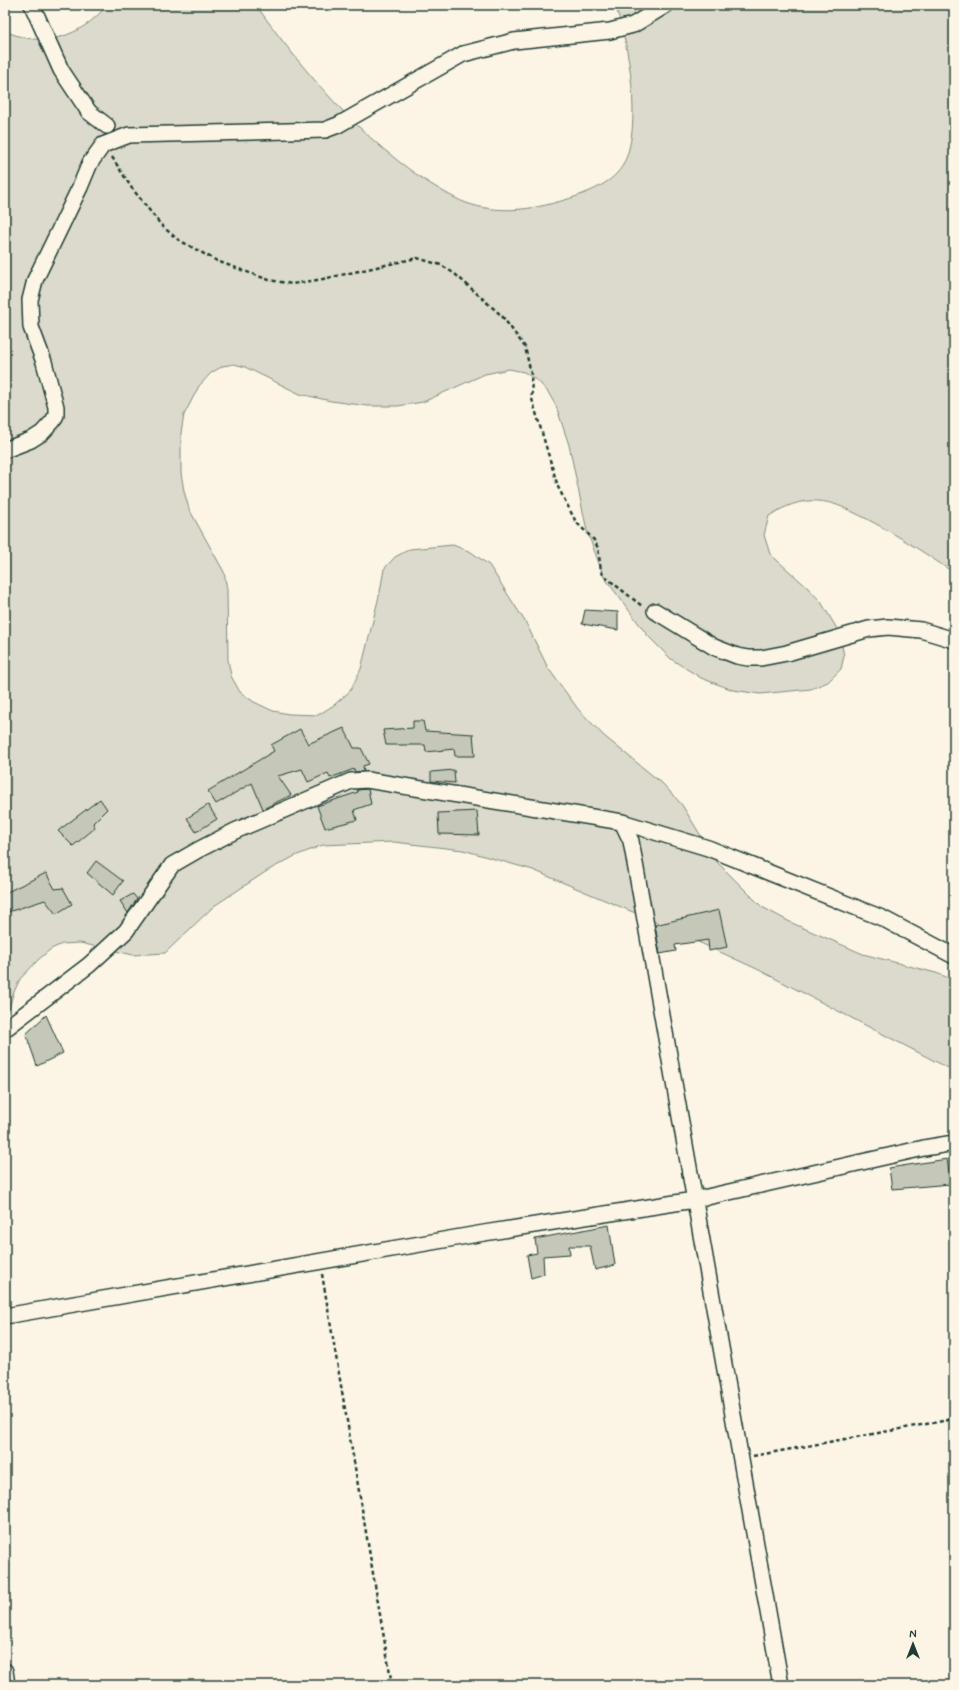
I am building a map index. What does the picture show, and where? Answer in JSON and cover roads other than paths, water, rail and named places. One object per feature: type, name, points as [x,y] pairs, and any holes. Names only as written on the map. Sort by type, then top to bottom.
[{"type":"street","points":[[32,5],[61,70],[89,112],[107,126]]},
{"type":"street","points":[[5,450],[31,440],[42,433],[56,416],[56,407],[46,370],[31,327],[30,300],[35,280],[90,163],[103,145],[129,135],[326,130],[338,125],[472,51],[514,41],[610,31],[633,25],[666,5]]},
{"type":"street","points":[[654,611],[714,648],[748,658],[761,658],[869,629],[888,626],[921,630],[954,640]]},
{"type":"street","points":[[5,1029],[89,965],[126,931],[172,865],[198,850],[235,832],[351,781],[367,780],[622,822],[708,848],[882,918],[954,956]]},
{"type":"street","points":[[622,822],[631,841],[781,1685]]},
{"type":"street","points":[[5,1316],[694,1200],[924,1148],[954,1143]]},
{"type":"street","points":[[5,1671],[8,1685]]}]
